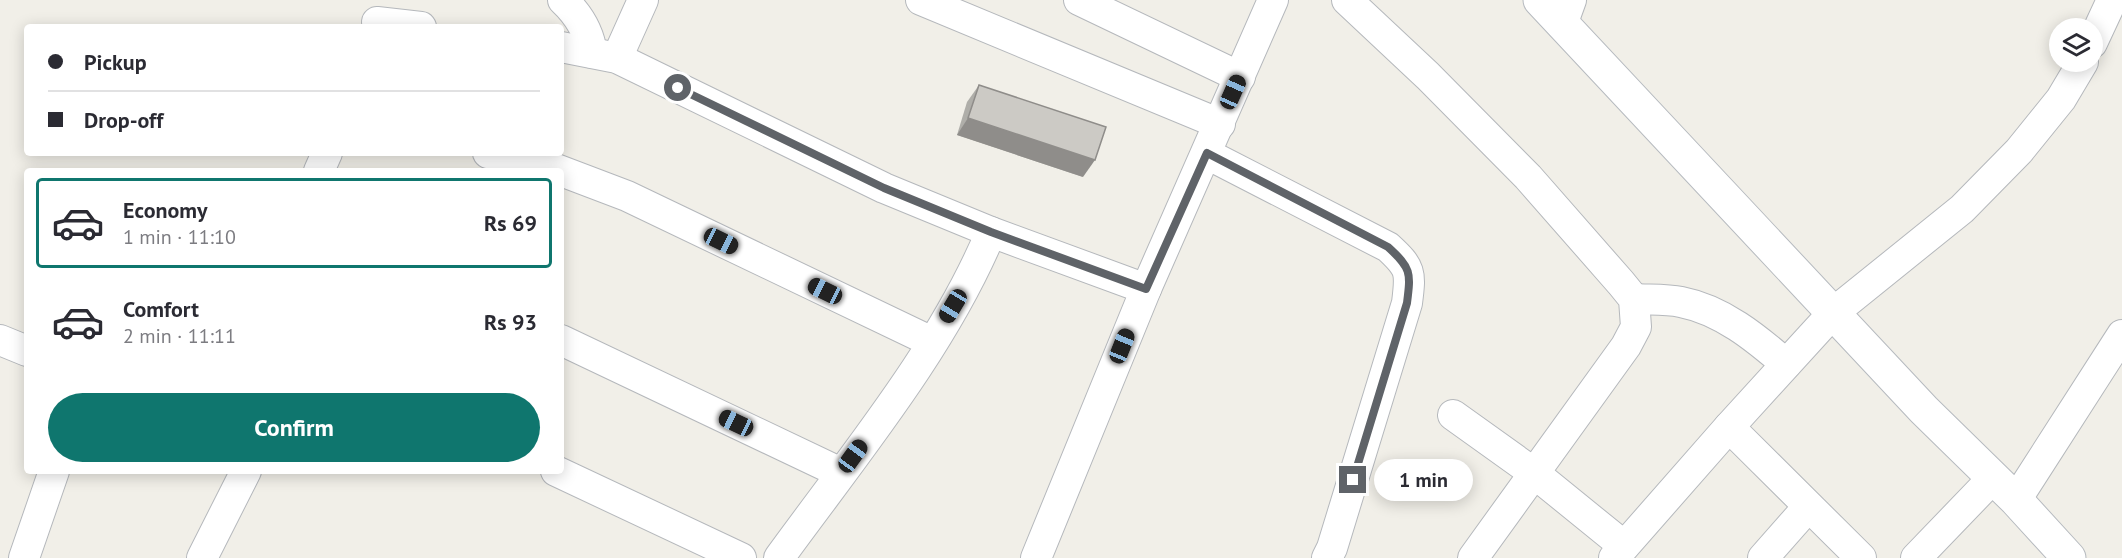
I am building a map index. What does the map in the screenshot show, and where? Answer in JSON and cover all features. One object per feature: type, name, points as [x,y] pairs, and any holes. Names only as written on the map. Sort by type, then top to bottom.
[{"type":"main road","points":[[1540,0],[1567,12],[1833,313],[2069,558]]},
{"type":"street","points":[[563,0],[572,8],[604,55]]},
{"type":"street","points":[[604,55],[643,0]]},
{"type":"street","points":[[921,0],[1220,124]]},
{"type":"street","points":[[1079,0],[1240,77]]},
{"type":"street","points":[[1036,558],[1146,289],[1273,0]]},
{"type":"street","points":[[1347,0],[1428,76],[1528,177],[1634,299],[1636,327],[1626,345],[1473,558]]},
{"type":"street","points":[[2103,19],[2112,0]]},
{"type":"street","points":[[379,16],[410,24]]},
{"type":"street","points":[[564,48],[604,55],[884,188],[991,232],[1146,289]]},
{"type":"street","points":[[1453,415],[1534,473],[1619,552],[1833,313],[1962,209],[2019,152],[2061,99],[2077,72]]},
{"type":"street","points":[[1207,153],[1388,247],[1405,262],[1410,280],[1407,303],[1327,558]]},
{"type":"street","points":[[502,156],[553,168]]},
{"type":"street","points":[[564,172],[627,196],[932,342]]},
{"type":"street","points":[[779,558],[912,375],[975,271],[991,232]]},
{"type":"street","points":[[1634,299],[1681,302],[1721,316],[1761,342],[1786,364]]},
{"type":"street","points":[[1916,558],[2004,489],[2122,335]]},
{"type":"street","points":[[0,340],[24,350]]},
{"type":"street","points":[[564,341],[841,473]]},
{"type":"street","points":[[1729,427],[1861,558]]},
{"type":"street","points":[[24,558],[53,474]]},
{"type":"street","points":[[202,558],[244,474]]},
{"type":"street","points":[[562,474],[741,558]]},
{"type":"street","points":[[1763,558],[1808,507]]},
{"type":"building","points":[[979,85],[1106,127],[1095,160],[968,118]]},
{"type":"route","points":[[678,88],[884,188],[991,232],[1146,289],[1207,153],[1388,247],[1405,262],[1410,280],[1407,303],[1353,480]]}]
